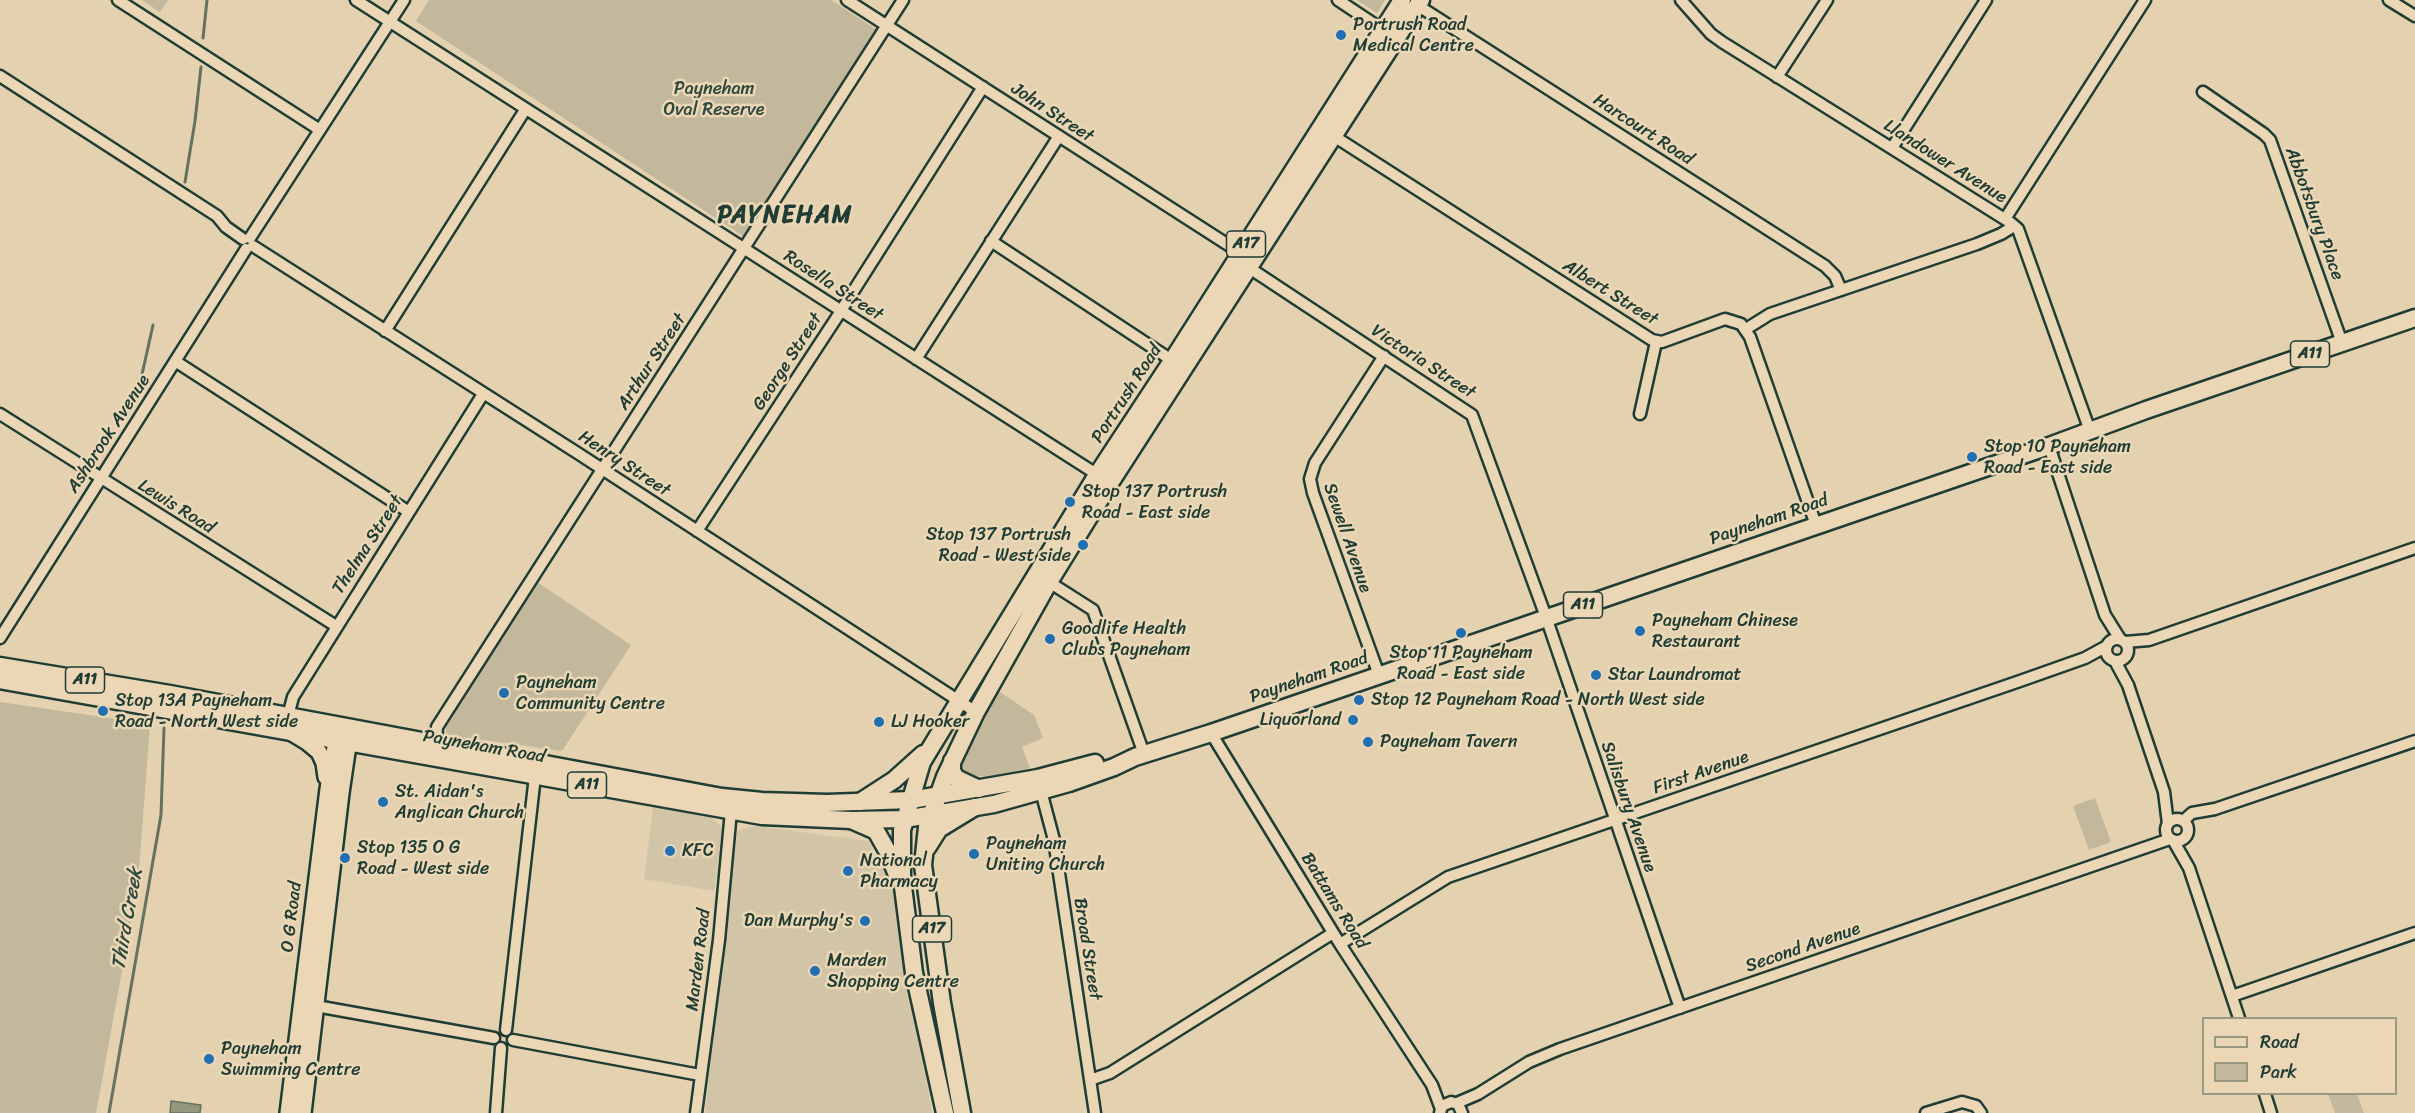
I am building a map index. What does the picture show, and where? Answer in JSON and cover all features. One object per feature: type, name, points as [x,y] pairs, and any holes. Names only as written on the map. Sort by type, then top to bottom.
[{"type":"main road","name":"Portrush Road","points":[[1326,131],[1383,30],[1413,2]]},
{"type":"main road","name":"Portrush Road","points":[[905,819],[917,776],[929,749],[958,701],[1178,364],[1326,131],[1413,2]]},
{"type":"main road","name":"Payneham Road","points":[[0,680],[288,724],[535,776],[762,816],[851,820],[905,819],[975,807],[1041,790],[1114,767],[1139,755],[1211,733],[2415,318]]},
{"type":"main road","name":"Portrush Road","points":[[938,795],[976,712],[1049,582],[1103,479]]},
{"type":"main road","name":"Payneham Road","points":[[0,666],[170,694],[288,724]]},
{"type":"main road","points":[[288,724],[319,752],[324,763],[328,789]]},
{"type":"main road","name":"Payneham Road","points":[[343,734],[436,744],[722,797],[794,802],[910,800],[1038,778],[1108,759],[1139,755]]},
{"type":"main road","name":"O G Road","points":[[303,1113],[309,1004],[328,789],[343,734]]},
{"type":"main road","name":"O G Road","points":[[288,1113],[309,1004],[343,734]]},
{"type":"main road","points":[[860,802],[894,780],[929,749]]},
{"type":"main road","points":[[952,761],[952,771],[956,778],[979,789]]},
{"type":"main road","name":"A17","points":[[938,795],[927,827],[923,865],[957,1112]]},
{"type":"main road","points":[[924,855],[939,829],[975,807]]},
{"type":"main road","name":"A17","points":[[905,819],[901,847],[904,895],[914,973],[957,1112]]},
{"type":"main road","points":[[851,820],[876,831],[888,852],[904,895]]},
{"type":"street","points":[[118,0],[320,130]]},
{"type":"street","name":"Rosella Street","points":[[356,0],[1103,479]]},
{"type":"street","name":"Ashbrook Avenue","points":[[0,638],[404,0]]},
{"type":"street","name":"John Street","points":[[847,0],[1059,136],[1244,260]]},
{"type":"street","name":"Arthur Street","points":[[436,744],[437,727],[903,0]]},
{"type":"street","points":[[1338,0],[1383,30]]},
{"type":"street","name":"Llandower Avenue","points":[[1681,0],[1711,34],[2010,222],[2021,234],[2090,431]]},
{"type":"street","points":[[1777,77],[1827,0]]},
{"type":"street","points":[[1892,148],[1986,0]]},
{"type":"street","points":[[1816,525],[1746,329],[1770,314],[2001,234],[2145,0]]},
{"type":"street","points":[[2390,0],[2415,16]]},
{"type":"street","name":"Harcourt Road","points":[[1413,2],[1825,266],[1835,276],[1841,290]]},
{"type":"street","name":"Henry Street","points":[[0,76],[217,216],[226,227],[248,243],[603,469],[976,712]]},
{"type":"street","name":"George Street","points":[[698,531],[841,311],[982,87]]},
{"type":"street","name":"Abbotsbury Place","points":[[2203,92],[2270,140],[2342,343]]},
{"type":"street","points":[[385,331],[525,110]]},
{"type":"street","name":"Albert Street","points":[[1326,131],[1656,342],[1662,342],[1725,320],[1736,321],[1746,329]]},
{"type":"street","points":[[916,359],[1059,136]]},
{"type":"street","points":[[991,242],[1178,364]]},
{"type":"street","name":"Victoria Street","points":[[1244,260],[1472,415],[1546,617]]},
{"type":"street","points":[[1640,414],[1656,342]]},
{"type":"street","name":"Sewell Avenue","points":[[1379,675],[1313,493],[1310,479],[1315,463],[1384,356]]},
{"type":"street","points":[[175,361],[409,512]]},
{"type":"street","name":"Thelma Street","points":[[288,724],[292,697],[483,394]]},
{"type":"street","name":"Lewis Road","points":[[0,414],[336,626]]},
{"type":"street","points":[[2049,446],[2105,615],[2110,652],[2128,685],[2164,792],[2169,834],[2189,868],[2239,1017]]},
{"type":"street","points":[[2110,652],[2126,655],[2149,640],[2415,548]]},
{"type":"street","points":[[1049,582],[1093,610],[1139,755]]},
{"type":"street","points":[[2105,615],[2128,648],[2126,655],[2128,685]]},
{"type":"street","name":"Salisbury Avenue","points":[[1546,617],[1680,1008]]},
{"type":"street","points":[[2110,652],[2122,641],[2149,640]]},
{"type":"street","name":"First Avenue","points":[[1340,944],[1440,880],[2085,658],[2110,652]]},
{"type":"street","name":"Battams Road","points":[[1211,733],[1333,933],[1432,1085],[1441,1111]]},
{"type":"street","points":[[2169,834],[2178,841],[2185,827],[2215,809],[2415,741]]},
{"type":"street","points":[[506,1030],[535,776]]},
{"type":"street","name":"Broad Street","points":[[1041,790],[1054,840],[1095,1113]]},
{"type":"street","points":[[2164,792],[2185,827],[2189,868]]},
{"type":"street","name":"Marden Road","points":[[696,1113],[720,928],[731,811]]},
{"type":"street","points":[[2169,834],[2176,819],[2185,827]]},
{"type":"street","name":"Second Avenue","points":[[1441,1111],[1445,1103],[1458,1108],[1529,1062],[2145,847],[2169,834]]},
{"type":"street","points":[[1090,1080],[1110,1073],[1333,933]]},
{"type":"street","points":[[2232,996],[2415,933]]},
{"type":"street","points":[[309,1004],[495,1038]]},
{"type":"street","points":[[506,1030],[499,1031],[495,1038],[496,1044],[501,1048],[508,1047],[513,1040]]},
{"type":"street","points":[[506,1030],[513,1040]]},
{"type":"street","points":[[513,1040],[700,1075]]},
{"type":"street","points":[[496,1113],[501,1048]]},
{"type":"street","name":"Battams Road","points":[[1432,1085],[1458,1108]]},
{"type":"street","points":[[2259,1113],[2270,1111],[2265,1095]]},
{"type":"street","points":[[1926,1113],[1962,1102],[1976,1106],[1980,1113]]},
{"type":"shaded area","points":[[653,807],[711,817],[722,828],[714,891],[644,879]]},
{"type":"shaded area","name":"Marden Shopping Centre","points":[[756,826],[868,841],[894,886],[932,1113],[705,1113],[737,831]]},
{"type":"shaded area","points":[[171,1101],[201,1105],[200,1113],[170,1113]]},
{"type":"green space","points":[[142,0],[168,0],[160,12]]},
{"type":"green space","name":"Payneham Oval Reserve","points":[[429,0],[831,0],[877,30],[743,236],[416,21]]},
{"type":"green space","points":[[1357,0],[1385,0],[1377,13]]},
{"type":"green space","points":[[537,582],[631,645],[562,751],[447,735],[445,726]]},
{"type":"green space","points":[[997,690],[1034,715],[1043,738],[1022,747],[1030,768],[970,777],[960,771],[958,763]]},
{"type":"green space","points":[[0,702],[150,724],[138,883],[96,1113],[0,1113]]},
{"type":"green space","points":[[2095,798],[2111,842],[2089,850],[2073,806]]},
{"type":"green space","points":[[2328,1095],[2357,1095],[2364,1113],[2335,1113]]},
{"type":"waterway","name":"Third Creek","points":[[203,38],[207,0]]},
{"type":"waterway","name":"Third Creek","points":[[185,182],[201,67]]},
{"type":"waterway","name":"Third Creek","points":[[139,388],[153,325]]},
{"type":"waterway","name":"Third Creek","points":[[109,1113],[161,815],[164,728]]},
{"type":"place","name":"Portrush Road Medical Centre","points":[[1341,35]]},
{"type":"place","name":"Stop 10 Payneham Road - East side","points":[[1972,457]]},
{"type":"place","name":"Stop 137 Portrush Road - East side","points":[[1070,502]]},
{"type":"place","name":"Stop 137 Portrush Road - West side","points":[[1083,545]]},
{"type":"place","name":"Payneham Chinese Restaurant","points":[[1640,631]]},
{"type":"place","name":"Stop 11 Payneham Road - East side","points":[[1461,633]]},
{"type":"place","name":"Goodlife Health Clubs Payneham","points":[[1050,639]]},
{"type":"place","name":"Star Laundromat","points":[[1596,675]]},
{"type":"place","name":"Payneham Community Centre","points":[[504,693]]},
{"type":"place","name":"Stop 12 Payneham Road - North West side","points":[[1359,700]]},
{"type":"place","name":"Stop 13A Payneham Road - North West side","points":[[103,711]]},
{"type":"place","name":"Liquorland","points":[[1353,720]]},
{"type":"place","name":"LJ Hooker","points":[[879,722]]},
{"type":"place","name":"Payneham Tavern","points":[[1368,742]]},
{"type":"place","name":"St. Aidan's Anglican Church","points":[[383,802]]},
{"type":"place","name":"KFC","points":[[670,851]]},
{"type":"place","name":"Payneham Uniting Church","points":[[974,854]]},
{"type":"place","name":"Stop 135 O G Road - West side","points":[[345,858]]},
{"type":"place","name":"National Pharmacy","points":[[848,871]]},
{"type":"place","name":"Dan Murphy's","points":[[865,921]]},
{"type":"place","name":"Marden Shopping Centre","points":[[815,971]]},
{"type":"place","name":"Payneham Swimming Centre","points":[[209,1059]]},
{"type":"district","name":"PAYNEHAM","points":[[785,216]]}]
